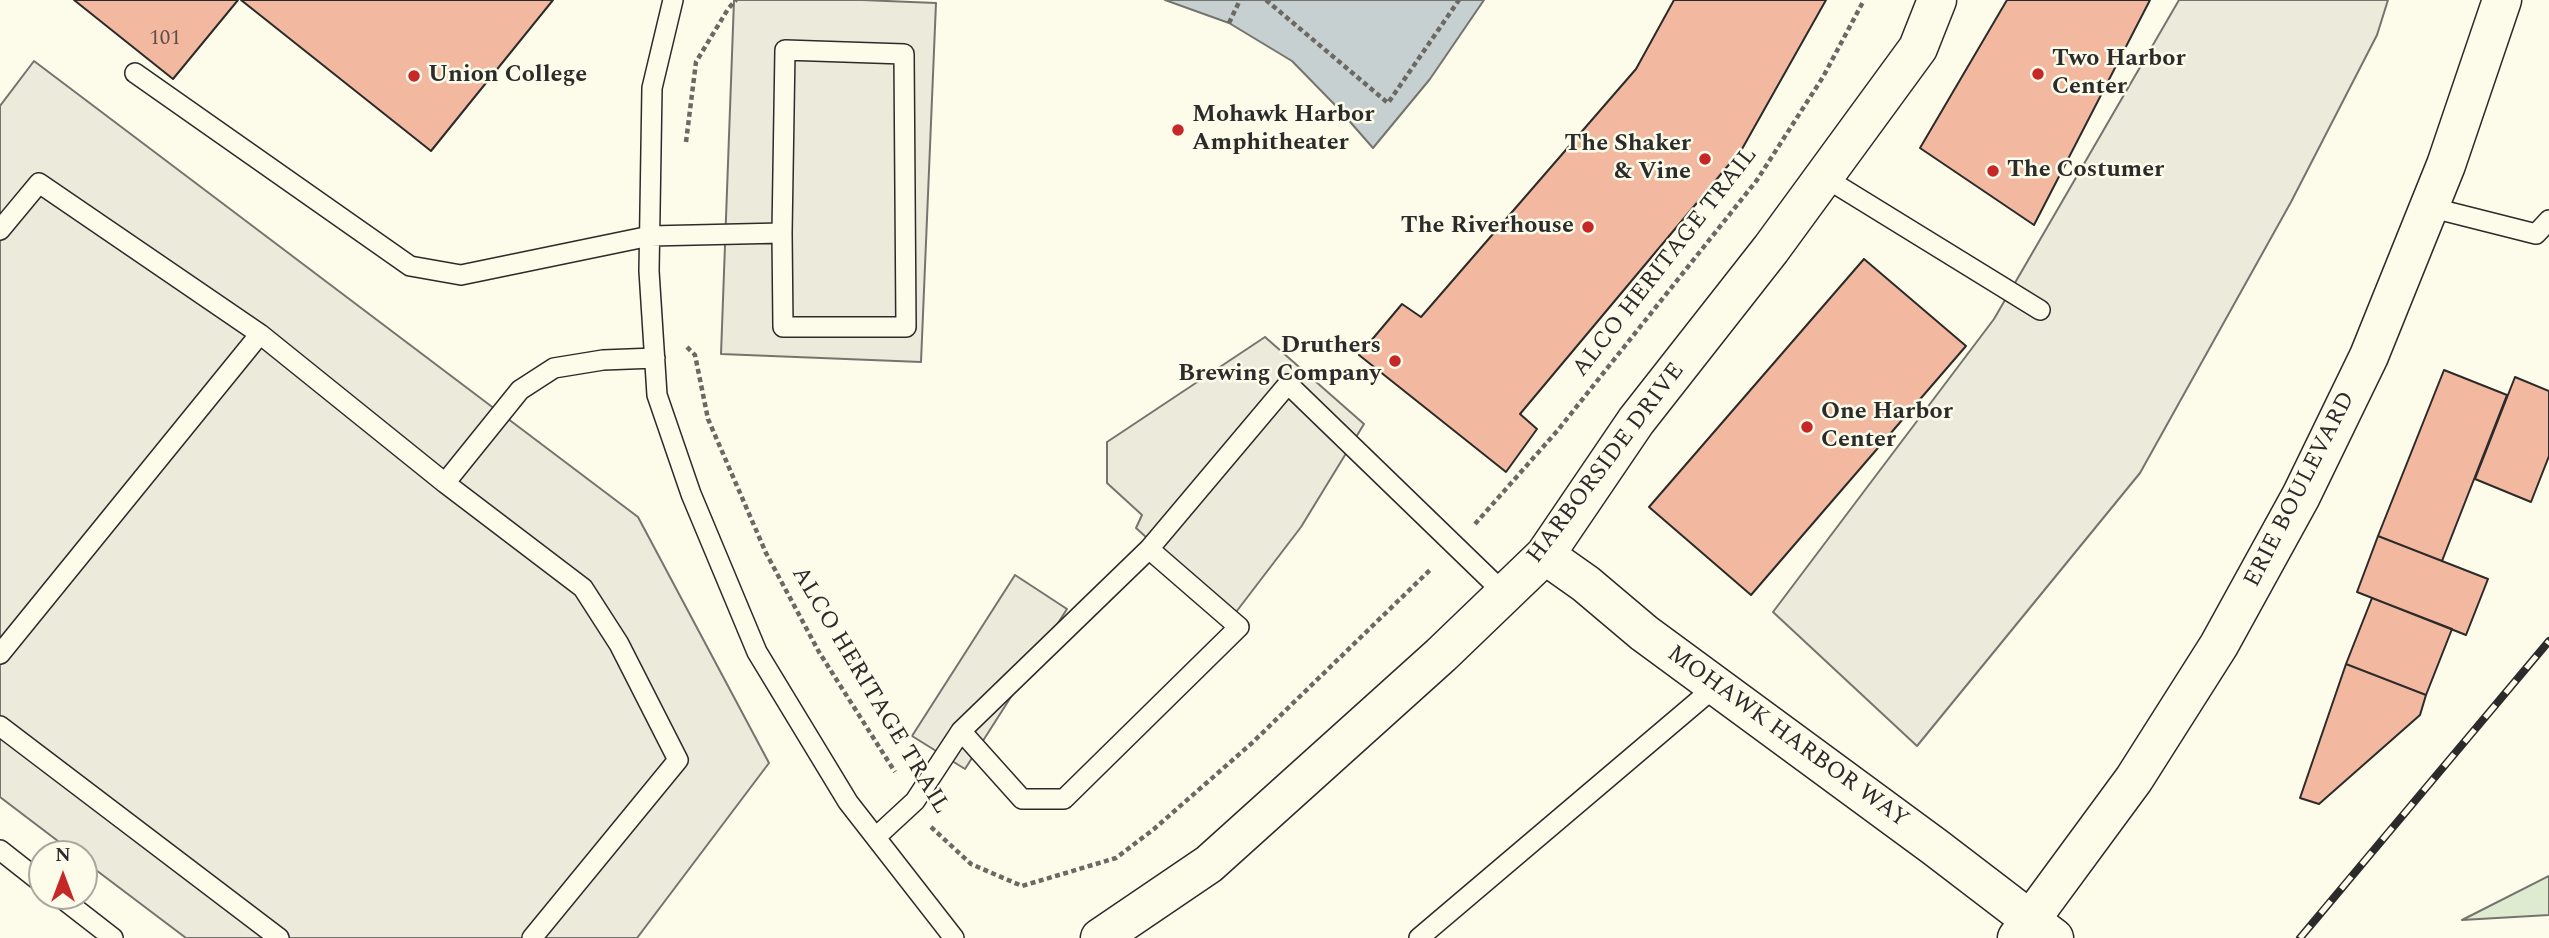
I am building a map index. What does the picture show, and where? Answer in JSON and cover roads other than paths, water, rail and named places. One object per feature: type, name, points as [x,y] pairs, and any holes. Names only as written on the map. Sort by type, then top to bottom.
[{"type":"main road","name":"HARBORSIDE DRIVE","points":[[1100,938],[1209,864],[1441,655],[1545,555],[1636,421],[1771,250],[1918,48],[1937,0]]},
{"type":"main road","name":"ERIE BOULEVARD","points":[[2034,932],[2225,634],[2301,496],[2369,356],[2429,207],[2502,0]]},
{"type":"main road","name":"MOHAWK HARBOR WAY","points":[[1545,555],[2034,932]]},
{"type":"lane","points":[[673,0],[652,88],[651,312],[657,395],[691,494],[757,652],[848,802],[954,938]]},
{"type":"lane","points":[[785,50],[904,54],[906,327],[783,327],[782,233],[785,50]]},
{"type":"lane","points":[[135,73],[410,267],[460,275],[650,236],[782,233]]},
{"type":"lane","points":[[1824,177],[2040,310]]},
{"type":"lane","points":[[0,230],[39,183],[260,334],[445,483],[583,588],[619,644],[678,760],[532,938]]},
{"type":"lane","points":[[2429,207],[2536,234],[2549,220]]},
{"type":"lane","points":[[0,654],[260,334]]},
{"type":"lane","points":[[445,483],[520,390],[554,368],[603,360],[654,358]]},
{"type":"lane","points":[[876,837],[915,801],[961,731],[1149,549],[1288,384],[1504,593]]},
{"type":"lane","points":[[961,731],[1022,799],[1065,799],[1239,627],[1149,549]]},
{"type":"lane","points":[[1419,938],[1716,686]]},
{"type":"lane","points":[[0,726],[279,938]]},
{"type":"lane","points":[[0,850],[28,872]]},
{"type":"lane","points":[[77,910],[113,938]]},
{"type":"railway","points":[[2300,938],[2549,641]]},
{"type":"place","name":"Two Harbor Center","points":[[2038,74]]},
{"type":"place","name":"Union College","points":[[414,76]]},
{"type":"place","name":"Mohawk Harbor Amphitheater","points":[[1178,130]]},
{"type":"place","name":"The Shaker & Vine","points":[[1705,159]]},
{"type":"place","name":"The Costumer","points":[[1993,171]]},
{"type":"place","name":"The Riverhouse","points":[[1588,227]]},
{"type":"place","name":"Druthers Brewing Company","points":[[1395,361]]},
{"type":"place","name":"One Harbor Center","points":[[1807,427]]}]
